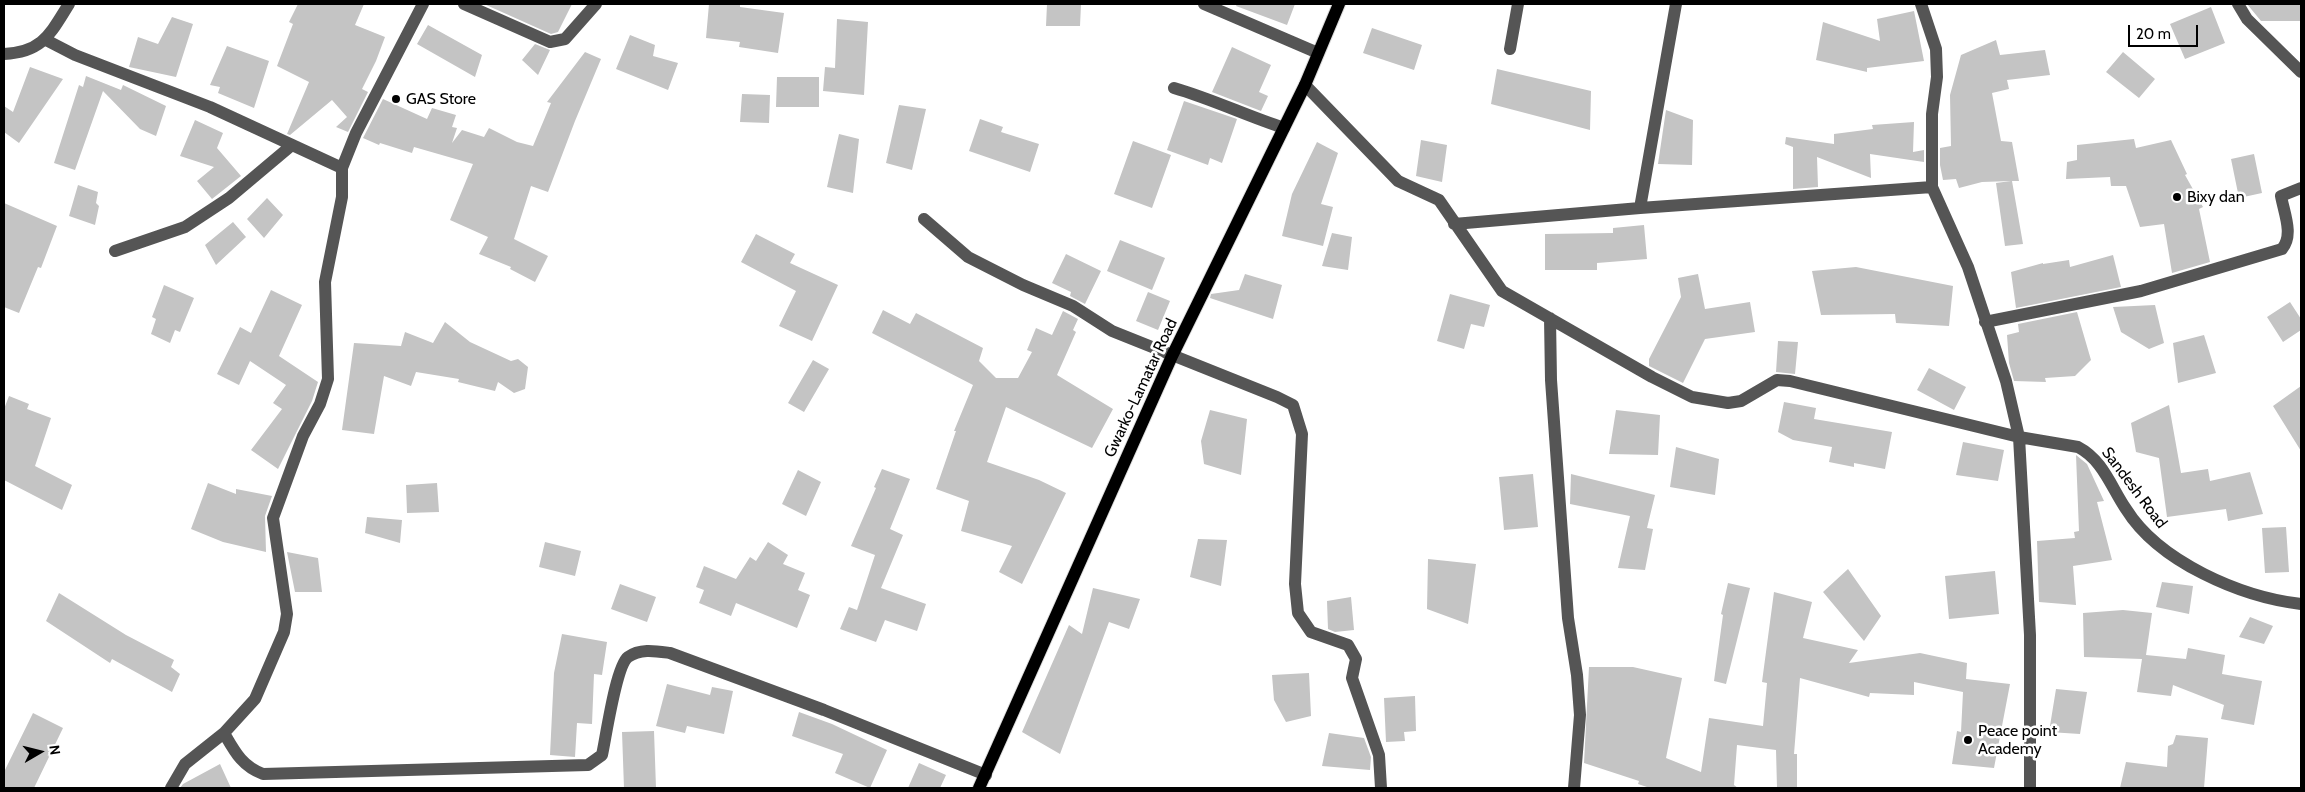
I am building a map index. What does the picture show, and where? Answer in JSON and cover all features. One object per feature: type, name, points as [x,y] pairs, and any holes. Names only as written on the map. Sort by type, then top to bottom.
[{"type":"main road","name":"Gwarko-Lamatar Road","points":[[979,788],[1172,356],[1305,85],[1339,4]]},
{"type":"street","points":[[4,54],[19,53],[46,40],[69,4]]},
{"type":"street","points":[[171,788],[185,764],[224,733],[255,700],[284,632],[287,614],[274,518],[277,503],[288,479],[302,436],[320,404],[328,379],[325,282],[342,197],[342,168],[356,133],[423,4]]},
{"type":"street","points":[[464,4],[550,42],[565,39],[596,4]]},
{"type":"street","points":[[1204,4],[1318,52]]},
{"type":"street","points":[[1510,49],[1518,4]]},
{"type":"street","points":[[1640,208],[1676,4]]},
{"type":"street","points":[[1921,4],[1936,49],[1937,77],[1932,114],[1932,187],[1968,267],[2006,381],[2020,437],[2030,635],[2030,788]]},
{"type":"street","points":[[2238,4],[2247,19],[2301,72]]},
{"type":"street","points":[[46,40],[75,55],[210,107],[342,168]]},
{"type":"street","name":"Sandesh Road","points":[[1305,85],[1398,181],[1439,200],[1502,291],[1652,377],[1692,397],[1728,403],[1741,401],[1778,380],[1790,381],[2020,437],[2078,447],[2084,450],[2106,472],[2126,510],[2160,549],[2189,567],[2273,601],[2301,604]]},
{"type":"street","points":[[1174,88],[1209,99],[1257,120],[1284,128]]},
{"type":"street","points":[[115,251],[185,227],[228,198],[292,145]]},
{"type":"street","points":[[1454,224],[1640,208],[1932,187]]},
{"type":"street","points":[[1985,322],[2141,291],[2282,249],[2286,244],[2288,236],[2281,196],[2301,188]]},
{"type":"street","points":[[924,219],[968,258],[1023,286],[1073,306],[1112,332],[1277,397],[1292,405],[1302,434],[1295,584],[1298,613],[1312,632],[1348,645],[1356,659],[1352,678],[1380,755],[1381,788]]},
{"type":"street","points":[[1550,318],[1551,380],[1568,618],[1577,675],[1580,715],[1574,788]]},
{"type":"street","points":[[224,733],[240,761],[251,770],[263,774],[588,765],[602,754],[619,671],[626,657],[636,652],[650,650],[670,653],[824,710],[986,775]]},
{"type":"building","points":[[298,4],[364,4],[355,25],[385,37],[362,89],[368,92],[348,132],[336,127],[347,117],[332,100],[290,135],[287,134],[309,82],[277,66],[293,24],[289,22]]},
{"type":"building","points":[[484,4],[572,4],[558,32],[551,34]]},
{"type":"building","points":[[709,4],[740,4],[740,7],[784,13],[778,53],[739,47],[740,42],[706,38]]},
{"type":"building","points":[[1047,4],[1081,4],[1080,26],[1046,26]]},
{"type":"building","points":[[1237,4],[1295,4],[1287,25],[1236,6]]},
{"type":"building","points":[[2247,4],[2301,4],[2301,21],[2261,21]]},
{"type":"building","points":[[2211,7],[2225,43],[2185,59],[2170,24]]},
{"type":"building","points":[[1914,11],[1924,61],[1867,68],[1867,72],[1816,60],[1823,22],[1880,41],[1877,19]]},
{"type":"building","points":[[172,17],[193,24],[176,77],[129,67],[138,37],[158,44]]},
{"type":"building","points":[[837,19],[868,22],[864,95],[823,91],[825,67],[835,68]]},
{"type":"building","points":[[428,25],[482,55],[475,77],[417,44]]},
{"type":"building","points":[[1372,28],[1422,45],[1414,70],[1363,53]]},
{"type":"building","points":[[630,35],[655,45],[653,56],[678,63],[668,90],[616,69]]},
{"type":"building","points":[[1996,40],[2000,55],[2045,50],[2050,75],[2007,80],[2009,89],[1992,93],[2001,141],[2012,142],[2019,181],[2012,181],[2023,244],[2005,246],[1996,183],[2011,181],[1982,182],[1959,188],[1956,179],[1943,180],[1940,165],[1940,148],[1951,146],[1950,95],[1961,55]]},
{"type":"building","points":[[535,44],[550,50],[538,75],[522,60]]},
{"type":"building","points":[[227,46],[269,61],[254,108],[218,93],[220,87],[210,85]]},
{"type":"building","points":[[1232,47],[1271,65],[1259,92],[1268,96],[1261,111],[1212,92]]},
{"type":"building","points":[[585,52],[601,59],[548,192],[531,186],[514,239],[548,256],[535,282],[510,269],[511,267],[479,254],[488,237],[450,220],[473,164],[414,147],[412,153],[380,143],[379,145],[363,138],[383,99],[427,119],[432,108],[456,115],[452,127],[457,128],[452,143],[462,130],[484,137],[489,128],[517,142],[533,146],[551,103],[547,102]]},
{"type":"building","points":[[2123,52],[2155,79],[2139,98],[2106,72]]},
{"type":"building","points":[[30,67],[63,79],[19,143],[4,132],[4,106],[13,112]]},
{"type":"building","points":[[1497,69],[1591,91],[1590,130],[1491,104]]},
{"type":"building","points":[[86,76],[121,90],[123,85],[166,106],[156,136],[140,129],[103,91],[75,170],[54,163],[79,85],[83,87]]},
{"type":"building","points":[[777,77],[819,77],[819,107],[776,107]]},
{"type":"building","points":[[742,94],[770,95],[769,123],[740,122]]},
{"type":"building","points":[[1184,101],[1237,119],[1222,163],[1210,158],[1208,165],[1167,150]]},
{"type":"building","points":[[899,105],[926,109],[912,170],[886,163]]},
{"type":"building","points":[[1666,110],[1693,120],[1692,165],[1658,164]]},
{"type":"building","points":[[980,119],[1003,127],[1001,132],[1039,144],[1030,172],[969,151]]},
{"type":"building","points":[[195,120],[223,133],[217,148],[241,176],[212,199],[197,181],[214,167],[180,156]]},
{"type":"building","points":[[1914,122],[1913,152],[1924,150],[1924,162],[1870,154],[1871,178],[1817,157],[1818,187],[1793,189],[1793,147],[1785,144],[1786,137],[1834,144],[1834,134],[1873,129],[1872,125]]},
{"type":"building","points":[[839,134],[859,139],[853,193],[827,187]]},
{"type":"building","points":[[2134,139],[2136,148],[2171,140],[2187,174],[2185,175],[2203,207],[2199,209],[2210,262],[2172,273],[2164,224],[2140,227],[2126,186],[2111,186],[2110,177],[2066,179],[2067,162],[2077,160],[2077,145]]},
{"type":"building","points":[[1421,140],[1447,145],[1442,182],[1416,176]]},
{"type":"building","points":[[1133,141],[1171,155],[1152,208],[1114,194]]},
{"type":"building","points":[[1317,142],[1338,153],[1321,204],[1333,207],[1323,246],[1282,236],[1292,194]]},
{"type":"building","points":[[2254,154],[2262,193],[2239,198],[2231,159]]},
{"type":"building","points":[[78,185],[98,192],[96,203],[99,206],[95,225],[69,216]]},
{"type":"building","points":[[267,198],[283,215],[264,238],[247,219]]},
{"type":"building","points":[[4,203],[57,226],[41,268],[38,267],[19,313],[4,307]]},
{"type":"building","points":[[233,222],[246,237],[216,265],[205,245]]},
{"type":"building","points":[[1644,225],[1647,259],[1597,263],[1597,270],[1545,270],[1545,234],[1613,233],[1613,228]]},
{"type":"building","points":[[1332,233],[1352,237],[1348,270],[1322,266]]},
{"type":"building","points":[[756,234],[795,254],[790,263],[838,285],[812,341],[779,326],[796,291],[741,262]]},
{"type":"building","points":[[1120,240],[1165,258],[1152,290],[1107,271]]},
{"type":"building","points":[[1066,254],[1101,271],[1085,304],[1070,296],[1071,292],[1052,283]]},
{"type":"building","points":[[2113,255],[2121,287],[2016,308],[2011,272],[2043,263],[2069,260],[2070,267]]},
{"type":"building","points":[[1856,267],[1953,286],[1949,326],[1896,323],[1895,314],[1821,315],[1812,271]]},
{"type":"building","points":[[1245,274],[1282,285],[1273,319],[1210,298],[1211,294],[1239,290]]},
{"type":"building","points":[[1698,274],[1705,309],[1750,302],[1755,332],[1705,339],[1683,383],[1649,366],[1649,359],[1681,297],[1678,278]]},
{"type":"building","points":[[164,285],[194,298],[180,332],[175,330],[170,343],[151,334],[156,319],[152,317]]},
{"type":"building","points":[[271,290],[302,305],[279,356],[318,382],[312,401],[278,469],[251,450],[282,409],[273,403],[286,385],[250,361],[239,385],[217,374],[240,327],[251,333]]},
{"type":"building","points":[[1148,292],[1170,301],[1158,330],[1136,321]]},
{"type":"building","points":[[1450,294],[1490,305],[1484,327],[1471,324],[1464,349],[1437,341]]},
{"type":"building","points":[[2290,302],[2301,319],[2301,330],[2283,342],[2267,317]]},
{"type":"building","points":[[2155,305],[2164,343],[2149,349],[2121,332],[2113,307]]},
{"type":"building","points":[[883,310],[910,324],[916,313],[983,348],[979,361],[996,378],[1018,378],[1032,352],[1027,350],[1036,328],[1052,335],[1063,311],[1078,319],[1073,330],[1076,332],[1057,375],[1113,409],[1092,448],[1006,407],[987,462],[1039,480],[1066,493],[1022,584],[999,572],[1012,546],[961,531],[969,501],[936,489],[956,431],[954,431],[973,385],[872,333]]},
{"type":"building","points":[[2077,312],[2091,360],[2075,376],[2045,378],[2046,382],[2014,381],[2009,363],[2007,335],[2019,332],[2018,324]]},
{"type":"building","points":[[445,322],[470,342],[511,361],[518,359],[528,367],[525,389],[514,393],[498,382],[495,391],[458,382],[459,379],[416,372],[411,386],[384,376],[374,434],[342,430],[354,343],[401,346],[405,332],[433,343]]},
{"type":"building","points":[[2204,335],[2216,373],[2178,383],[2173,343]]},
{"type":"building","points":[[1778,341],[1798,342],[1795,374],[1776,372]]},
{"type":"building","points":[[813,360],[829,369],[804,412],[788,403]]},
{"type":"building","points":[[1929,368],[1966,387],[1954,410],[1917,390]]},
{"type":"building","points":[[2301,386],[2301,451],[2273,406]]},
{"type":"building","points":[[9,396],[29,404],[27,409],[51,418],[35,466],[72,485],[62,510],[4,480],[4,409]]},
{"type":"building","points":[[1784,402],[1816,408],[1814,419],[1892,432],[1885,469],[1854,463],[1854,467],[1829,462],[1832,447],[1793,440],[1778,432]]},
{"type":"building","points":[[2169,405],[2181,473],[2208,469],[2210,481],[2250,472],[2263,514],[2228,521],[2226,509],[2167,517],[2159,458],[2136,452],[2131,423]]},
{"type":"building","points":[[1210,410],[1247,419],[1241,475],[1204,464],[1201,441]]},
{"type":"building","points":[[1616,410],[1660,415],[1658,455],[1609,454]]},
{"type":"building","points":[[1963,442],[2004,450],[1998,481],[1956,475]]},
{"type":"building","points":[[1676,447],[1719,459],[1715,495],[1670,487]]},
{"type":"building","points":[[2076,455],[2087,464],[2104,501],[2097,502],[2112,560],[2073,566],[2076,605],[2039,602],[2037,541],[2075,538],[2074,532],[2079,531]]},
{"type":"building","points":[[882,469],[910,479],[890,529],[903,535],[881,588],[926,604],[917,631],[885,620],[876,642],[840,629],[849,607],[857,610],[875,555],[851,546],[876,488],[874,487]]},
{"type":"building","points":[[798,470],[821,482],[806,516],[782,504]]},
{"type":"building","points":[[1533,474],[1538,527],[1504,530],[1499,477]]},
{"type":"building","points":[[1571,474],[1655,495],[1647,528],[1653,529],[1645,570],[1618,568],[1630,516],[1570,504]]},
{"type":"building","points":[[208,483],[236,494],[236,489],[272,496],[265,516],[266,552],[223,542],[191,529]]},
{"type":"building","points":[[437,483],[439,512],[407,513],[406,485]]},
{"type":"building","points":[[367,517],[402,520],[400,543],[365,533]]},
{"type":"building","points":[[2286,527],[2289,572],[2265,573],[2262,528]]},
{"type":"building","points":[[1198,539],[1227,540],[1221,586],[1190,577]]},
{"type":"building","points":[[545,542],[581,551],[575,576],[539,567]]},
{"type":"building","points":[[768,542],[788,555],[783,564],[805,573],[798,590],[810,595],[797,628],[736,603],[731,616],[699,603],[704,590],[696,587],[704,566],[736,579],[750,557],[756,561]]},
{"type":"building","points":[[287,552],[318,558],[322,592],[295,592]]},
{"type":"building","points":[[1428,559],[1476,564],[1468,624],[1427,609]]},
{"type":"building","points":[[1848,569],[1881,616],[1864,641],[1823,592]]},
{"type":"building","points":[[1995,571],[1999,614],[1949,619],[1945,576]]},
{"type":"building","points":[[2162,582],[2193,586],[2189,614],[2156,607]]},
{"type":"building","points":[[1728,583],[1750,588],[1726,684],[1714,681],[1723,615],[1721,614]]},
{"type":"building","points":[[620,584],[656,597],[647,622],[611,609]]},
{"type":"building","points":[[1093,588],[1140,599],[1129,629],[1109,622],[1060,754],[1022,732],[1069,625],[1082,634]]},
{"type":"building","points":[[1774,592],[1812,602],[1803,638],[1858,650],[1849,663],[1920,653],[1967,663],[1966,679],[2010,684],[1994,768],[1952,764],[1957,731],[1961,732],[1963,692],[1914,682],[1914,695],[1870,693],[1869,697],[1800,678],[1794,754],[1797,754],[1797,788],[1777,788],[1776,750],[1737,745],[1734,785],[1738,788],[1650,788],[1638,784],[1639,781],[1584,763],[1589,667],[1633,667],[1682,678],[1666,758],[1701,772],[1709,718],[1763,726],[1767,683],[1762,682]]},
{"type":"building","points":[[59,593],[126,635],[174,660],[171,667],[180,674],[172,692],[112,659],[110,663],[46,621]]},
{"type":"building","points":[[1351,597],[1354,630],[1335,632],[1328,629],[1327,601]]},
{"type":"building","points":[[2123,610],[2152,613],[2146,655],[2186,659],[2188,648],[2225,655],[2222,674],[2262,681],[2254,725],[2221,719],[2224,705],[2173,685],[2171,696],[2137,692],[2142,659],[2084,657],[2083,613]]},
{"type":"building","points":[[2250,617],[2273,626],[2264,644],[2239,637]]},
{"type":"building","points":[[562,634],[607,642],[602,675],[594,674],[592,724],[577,723],[575,757],[550,755],[554,673]]},
{"type":"building","points":[[1309,673],[1311,716],[1286,722],[1274,700],[1272,675]]},
{"type":"building","points":[[667,684],[710,695],[712,687],[733,691],[724,734],[687,726],[685,733],[656,726]]},
{"type":"building","points":[[2056,689],[2087,692],[2080,734],[2049,732]]},
{"type":"building","points":[[1415,696],[1416,731],[1404,732],[1405,741],[1386,742],[1384,698]]},
{"type":"building","points":[[799,712],[832,724],[887,750],[870,788],[835,773],[843,754],[792,736]]},
{"type":"building","points":[[33,713],[63,728],[34,788],[4,788],[4,772]]},
{"type":"building","points":[[654,731],[656,788],[624,788],[622,732]]},
{"type":"building","points":[[1329,733],[1364,738],[1371,757],[1370,770],[1322,766]]},
{"type":"building","points":[[2176,735],[2208,738],[2204,788],[2120,788],[2126,762],[2167,767],[2168,746],[2173,744]]},
{"type":"building","points":[[919,763],[946,775],[940,788],[908,788]]},
{"type":"building","points":[[220,764],[231,788],[180,788],[183,784]]},
{"type":"place","name":"GAS Store","points":[[396,99]]},
{"type":"place","name":"Bixy dan","points":[[2177,197]]},
{"type":"place","name":"Peace point Academy","points":[[1968,740]]}]
